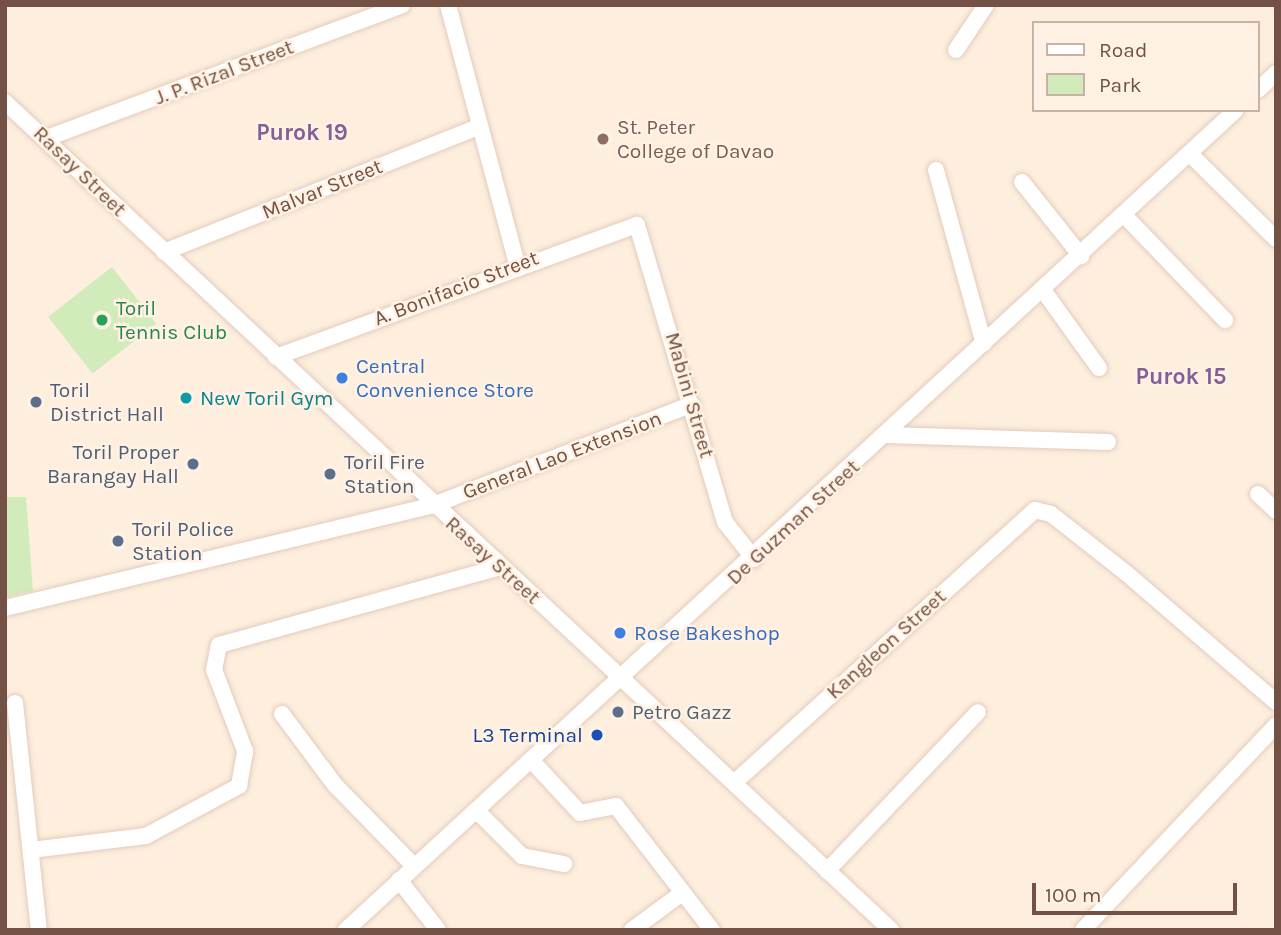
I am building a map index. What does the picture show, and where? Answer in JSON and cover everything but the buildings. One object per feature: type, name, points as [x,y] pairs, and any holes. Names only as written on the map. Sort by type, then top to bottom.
[{"type":"street","name":"J. P. Rizal Street","points":[[47,138],[402,5]]},
{"type":"street","points":[[448,5],[517,265]]},
{"type":"street","points":[[956,50],[986,5]]},
{"type":"street","points":[[1260,88],[1276,74]]},
{"type":"street","name":"Rasay Street","points":[[5,102],[47,138],[431,506],[625,677],[885,928]]},
{"type":"street","name":"De Guzman Street","points":[[346,930],[754,559],[1234,112]]},
{"type":"street","name":"Malvar Street","points":[[164,252],[480,126]]},
{"type":"street","points":[[1190,154],[1276,239]]},
{"type":"street","points":[[936,170],[984,344]]},
{"type":"street","points":[[1022,182],[1081,256]]},
{"type":"street","points":[[1124,215],[1225,320]]},
{"type":"street","name":"A. Bonifacio Street","points":[[276,357],[517,265],[637,225]]},
{"type":"street","name":"Mabini Street","points":[[637,225],[725,522],[754,559]]},
{"type":"street","points":[[1043,290],[1099,368]]},
{"type":"street","name":"General Lao Extension","points":[[5,608],[431,506],[692,404]]},
{"type":"street","points":[[888,435],[1108,442]]},
{"type":"street","points":[[1258,494],[1276,511]]},
{"type":"street","name":"Kangleon Street","points":[[735,782],[1031,512],[1041,510],[1126,573],[1276,702]]},
{"type":"street","points":[[31,850],[145,836],[239,786],[245,751],[214,670],[219,645],[500,567]]},
{"type":"street","points":[[15,703],[39,930]]},
{"type":"street","points":[[828,872],[978,712]]},
{"type":"street","points":[[282,714],[335,785],[414,866]]},
{"type":"street","points":[[1083,930],[1276,725]]},
{"type":"street","points":[[531,760],[580,813],[616,806],[712,930]]},
{"type":"street","points":[[476,810],[522,856],[564,864]]},
{"type":"street","points":[[398,880],[438,930]]},
{"type":"street","points":[[632,930],[682,893]]},
{"type":"green space","name":"Toril Tennis Club","points":[[112,267],[156,324],[92,374],[48,317]]},
{"type":"green space","points":[[5,497],[26,497],[33,591],[5,597]]},
{"type":"place","name":"St. Peter College of Davao","points":[[603,139]]},
{"type":"place","name":"Toril Tennis Club","points":[[102,320]]},
{"type":"place","name":"Central Convenience Store","points":[[342,378]]},
{"type":"place","name":"New Toril Gym","points":[[186,398]]},
{"type":"place","name":"Toril District Hall","points":[[36,402]]},
{"type":"place","name":"Toril Proper Barangay Hall","points":[[193,464]]},
{"type":"place","name":"Toril Fire Station","points":[[330,474]]},
{"type":"place","name":"Toril Police Station","points":[[118,541]]},
{"type":"place","name":"Rose Bakeshop","points":[[620,633]]},
{"type":"place","name":"Petro Gazz","points":[[618,712]]},
{"type":"place","name":"L3 Terminal","points":[[597,735]]},
{"type":"district","name":"Purok 19","points":[[302,133]]},
{"type":"district","name":"Purok 15","points":[[1181,377]]}]
